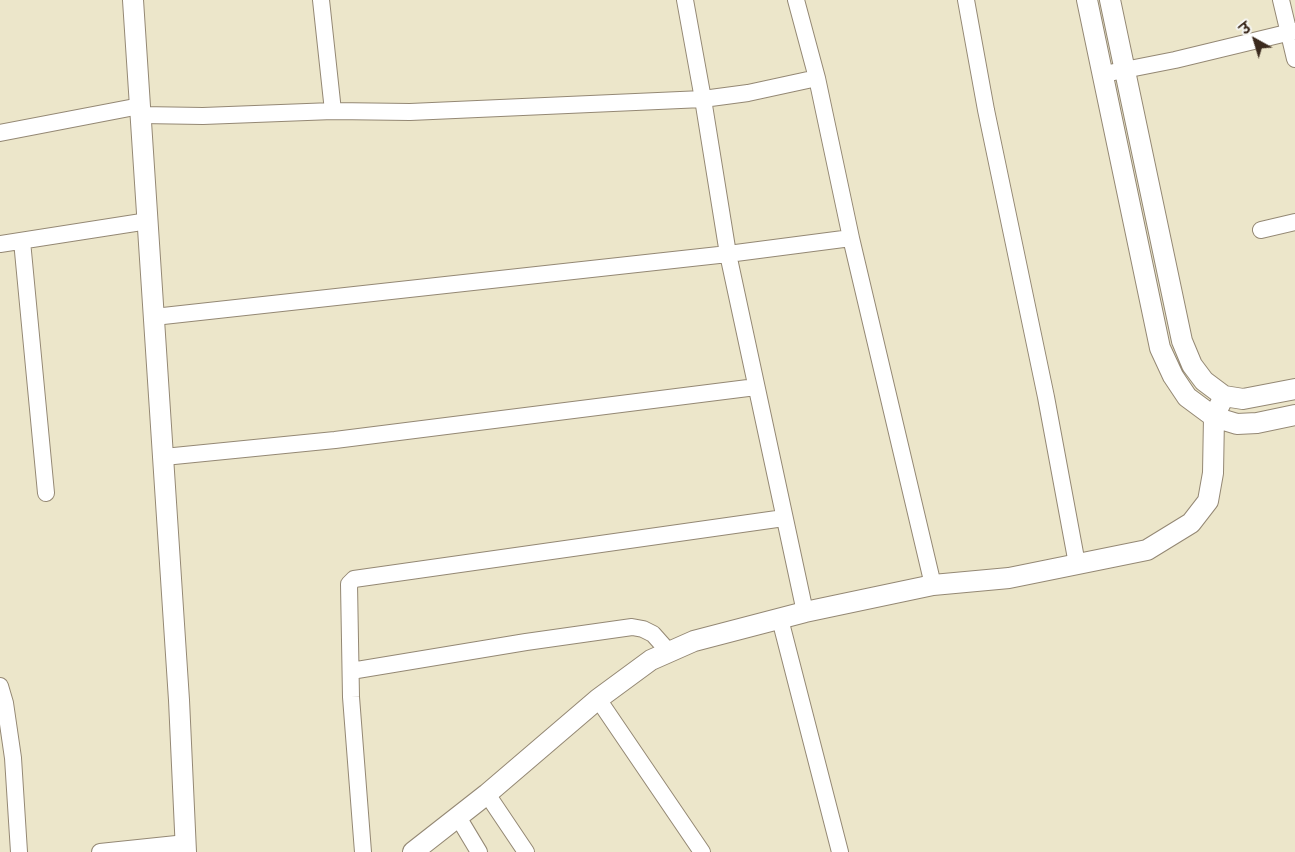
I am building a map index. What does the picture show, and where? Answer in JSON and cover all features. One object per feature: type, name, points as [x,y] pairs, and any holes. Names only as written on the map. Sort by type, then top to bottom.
[{"type":"street","points":[[100,852],[186,848],[164,457],[133,0]]},
{"type":"street","points":[[321,0],[332,111]]},
{"type":"street","points":[[685,0],[728,254],[805,612]]},
{"type":"street","points":[[796,0],[817,78],[850,238],[934,585]]},
{"type":"street","points":[[966,0],[986,110],[1046,397],[1078,564]]},
{"type":"street","points":[[1087,0],[1160,348],[1173,376],[1187,397],[1214,417],[1243,424],[1295,415]]},
{"type":"street","points":[[1110,0],[1182,341],[1192,365],[1204,381],[1224,396],[1243,400],[1295,389]]},
{"type":"street","points":[[1281,0],[1292,32],[1295,59]]},
{"type":"street","points":[[1104,74],[1175,60],[1292,32]]},
{"type":"street","points":[[0,133],[141,110],[203,116],[332,111],[410,112],[703,99],[748,93],[817,78]]},
{"type":"street","points":[[0,244],[148,221]]},
{"type":"street","points":[[1261,230],[1295,222]]},
{"type":"street","points":[[154,318],[728,254],[850,238]]},
{"type":"street","points":[[22,241],[46,493]]},
{"type":"street","points":[[164,457],[335,440],[756,387]]},
{"type":"street","points":[[413,852],[486,794],[598,699],[650,660],[694,641],[805,612],[934,585],[1009,578],[1147,550],[1191,524],[1208,501],[1213,473],[1214,417],[1224,396]]},
{"type":"street","points":[[363,852],[351,697],[349,584],[354,579],[784,518]]},
{"type":"street","points":[[780,619],[840,852]]},
{"type":"street","points":[[351,671],[526,642],[632,627],[643,629],[653,634],[669,652]]},
{"type":"street","points":[[0,686],[5,703],[13,758],[19,852]]},
{"type":"street","points":[[598,699],[702,852]]},
{"type":"street","points":[[486,794],[526,852]]},
{"type":"street","points":[[458,817],[479,852]]}]
